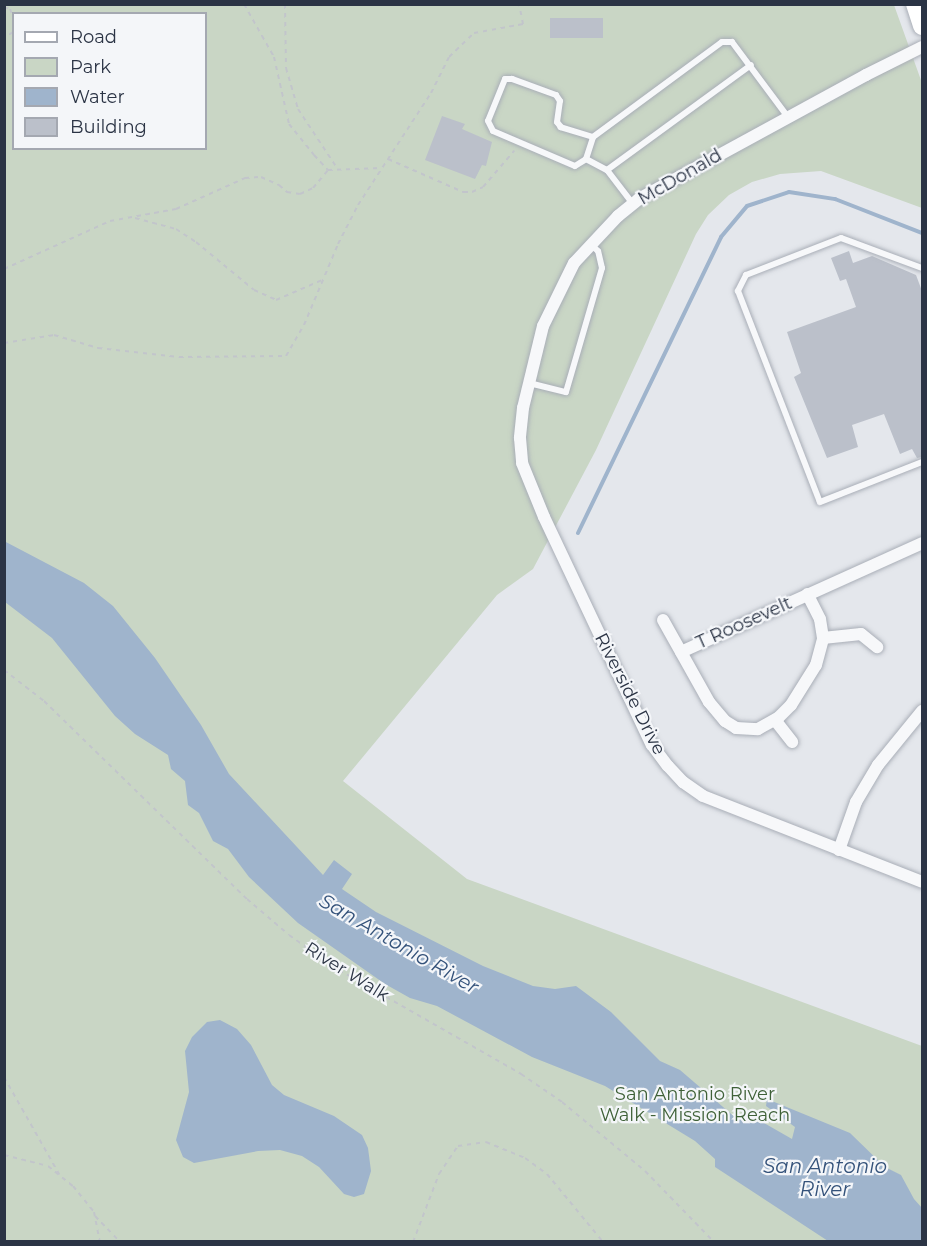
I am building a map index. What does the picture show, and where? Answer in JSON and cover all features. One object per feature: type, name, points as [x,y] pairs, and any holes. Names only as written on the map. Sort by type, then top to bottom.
[{"type":"main road","points":[[915,4],[922,26]]},
{"type":"street","name":"McDonald","points":[[522,462],[520,438],[529,382],[543,326],[574,263],[591,244],[633,204],[788,117],[922,47]]},
{"type":"street","name":"Riverside Drive","points":[[522,462],[544,517],[650,739],[668,766],[683,782],[703,796],[922,882]]},
{"type":"street","name":"T Roosevelt","points":[[681,652],[922,543]]},
{"type":"street","name":"T Roosevelt","points":[[663,620],[709,702],[725,721],[736,728],[751,730],[775,720],[791,705],[809,679],[822,649],[820,619],[807,594]]},
{"type":"street","points":[[823,638],[861,634],[877,647]]},
{"type":"street","points":[[839,850],[856,802],[878,765],[922,711]]},
{"type":"street","points":[[775,720],[792,742]]},
{"type":"lane","points":[[593,137],[561,127],[557,122],[560,101],[556,94],[512,79],[505,79],[488,121],[493,131],[575,165],[586,159],[593,137],[722,42],[732,42],[788,117]]},
{"type":"lane","points":[[607,170],[751,65]]},
{"type":"lane","points":[[586,159],[607,170],[633,204]]},
{"type":"lane","points":[[922,268],[841,238],[746,275],[738,291],[820,502],[922,462]]},
{"type":"lane","points":[[529,382],[566,392],[602,268],[598,251],[591,244]]},
{"type":"path","points":[[244,4],[274,57],[290,124],[328,170]]},
{"type":"path","points":[[285,4],[286,68],[298,109],[338,169]]},
{"type":"path","points":[[4,343],[54,335],[98,348],[178,357],[286,356],[304,325],[322,280],[358,205],[431,93],[449,57],[474,33],[523,24],[519,4]]},
{"type":"path","points":[[388,159],[464,192],[472,192],[483,187],[520,143]]},
{"type":"path","points":[[4,269],[110,221],[176,209],[245,178],[261,177],[279,185],[286,192],[300,194],[313,188],[328,170],[383,168]]},
{"type":"path","points":[[132,217],[176,229],[196,242],[254,290],[276,300],[322,280]]},
{"type":"path","name":"River Walk","points":[[4,670],[44,701],[247,899],[289,935],[339,970],[511,1068],[562,1102],[632,1159],[714,1242]]},
{"type":"path","points":[[4,1077],[61,1176]]},
{"type":"path","points":[[413,1242],[439,1174],[458,1146],[486,1142],[525,1158],[547,1174],[603,1242]]},
{"type":"path","points":[[4,1155],[48,1166],[73,1186],[120,1242]]},
{"type":"path","points":[[95,1215],[100,1242]]},
{"type":"green space","name":"San Antonio River Walk - Mission Reach","points":[[5,5],[894,5],[922,83],[922,208],[821,171],[780,174],[752,182],[729,195],[708,215],[696,234],[596,450],[533,569],[497,595],[343,781],[467,879],[922,1046],[922,1241],[5,1241]]},
{"type":"water","name":"San Antonio River","points":[[4,541],[84,583],[113,606],[155,658],[201,725],[229,774],[323,875],[334,860],[352,874],[342,889],[376,912],[483,966],[533,986],[555,989],[576,986],[611,1012],[660,1061],[680,1070],[737,1119],[764,1123],[792,1139],[795,1127],[766,1106],[767,1099],[850,1133],[885,1167],[901,1175],[914,1199],[922,1208],[922,1241],[828,1241],[715,1167],[715,1159],[695,1141],[605,1086],[532,1057],[437,1006],[410,998],[385,984],[298,923],[249,877],[228,849],[213,841],[199,813],[188,805],[185,781],[171,769],[168,755],[135,734],[115,716],[52,638],[5,602]]},
{"type":"water","points":[[220,1020],[237,1029],[251,1045],[272,1085],[284,1095],[334,1116],[362,1135],[368,1148],[371,1171],[364,1194],[354,1197],[344,1194],[319,1167],[302,1156],[280,1150],[258,1151],[194,1163],[183,1157],[176,1140],[189,1092],[185,1051],[192,1037],[207,1022]]},
{"type":"building","points":[[550,18],[603,18],[603,38],[550,38]]},
{"type":"building","points":[[442,116],[465,124],[462,129],[492,142],[486,166],[482,165],[475,179],[425,160]]},
{"type":"building","points":[[849,251],[853,263],[872,256],[916,275],[922,291],[922,457],[917,458],[912,449],[900,454],[884,414],[852,425],[858,447],[827,458],[794,377],[801,373],[787,332],[856,307],[846,279],[840,281],[831,258]]},
{"type":"waterway","points":[[578,533],[721,237],[747,206],[789,192],[835,199],[922,233]]}]
